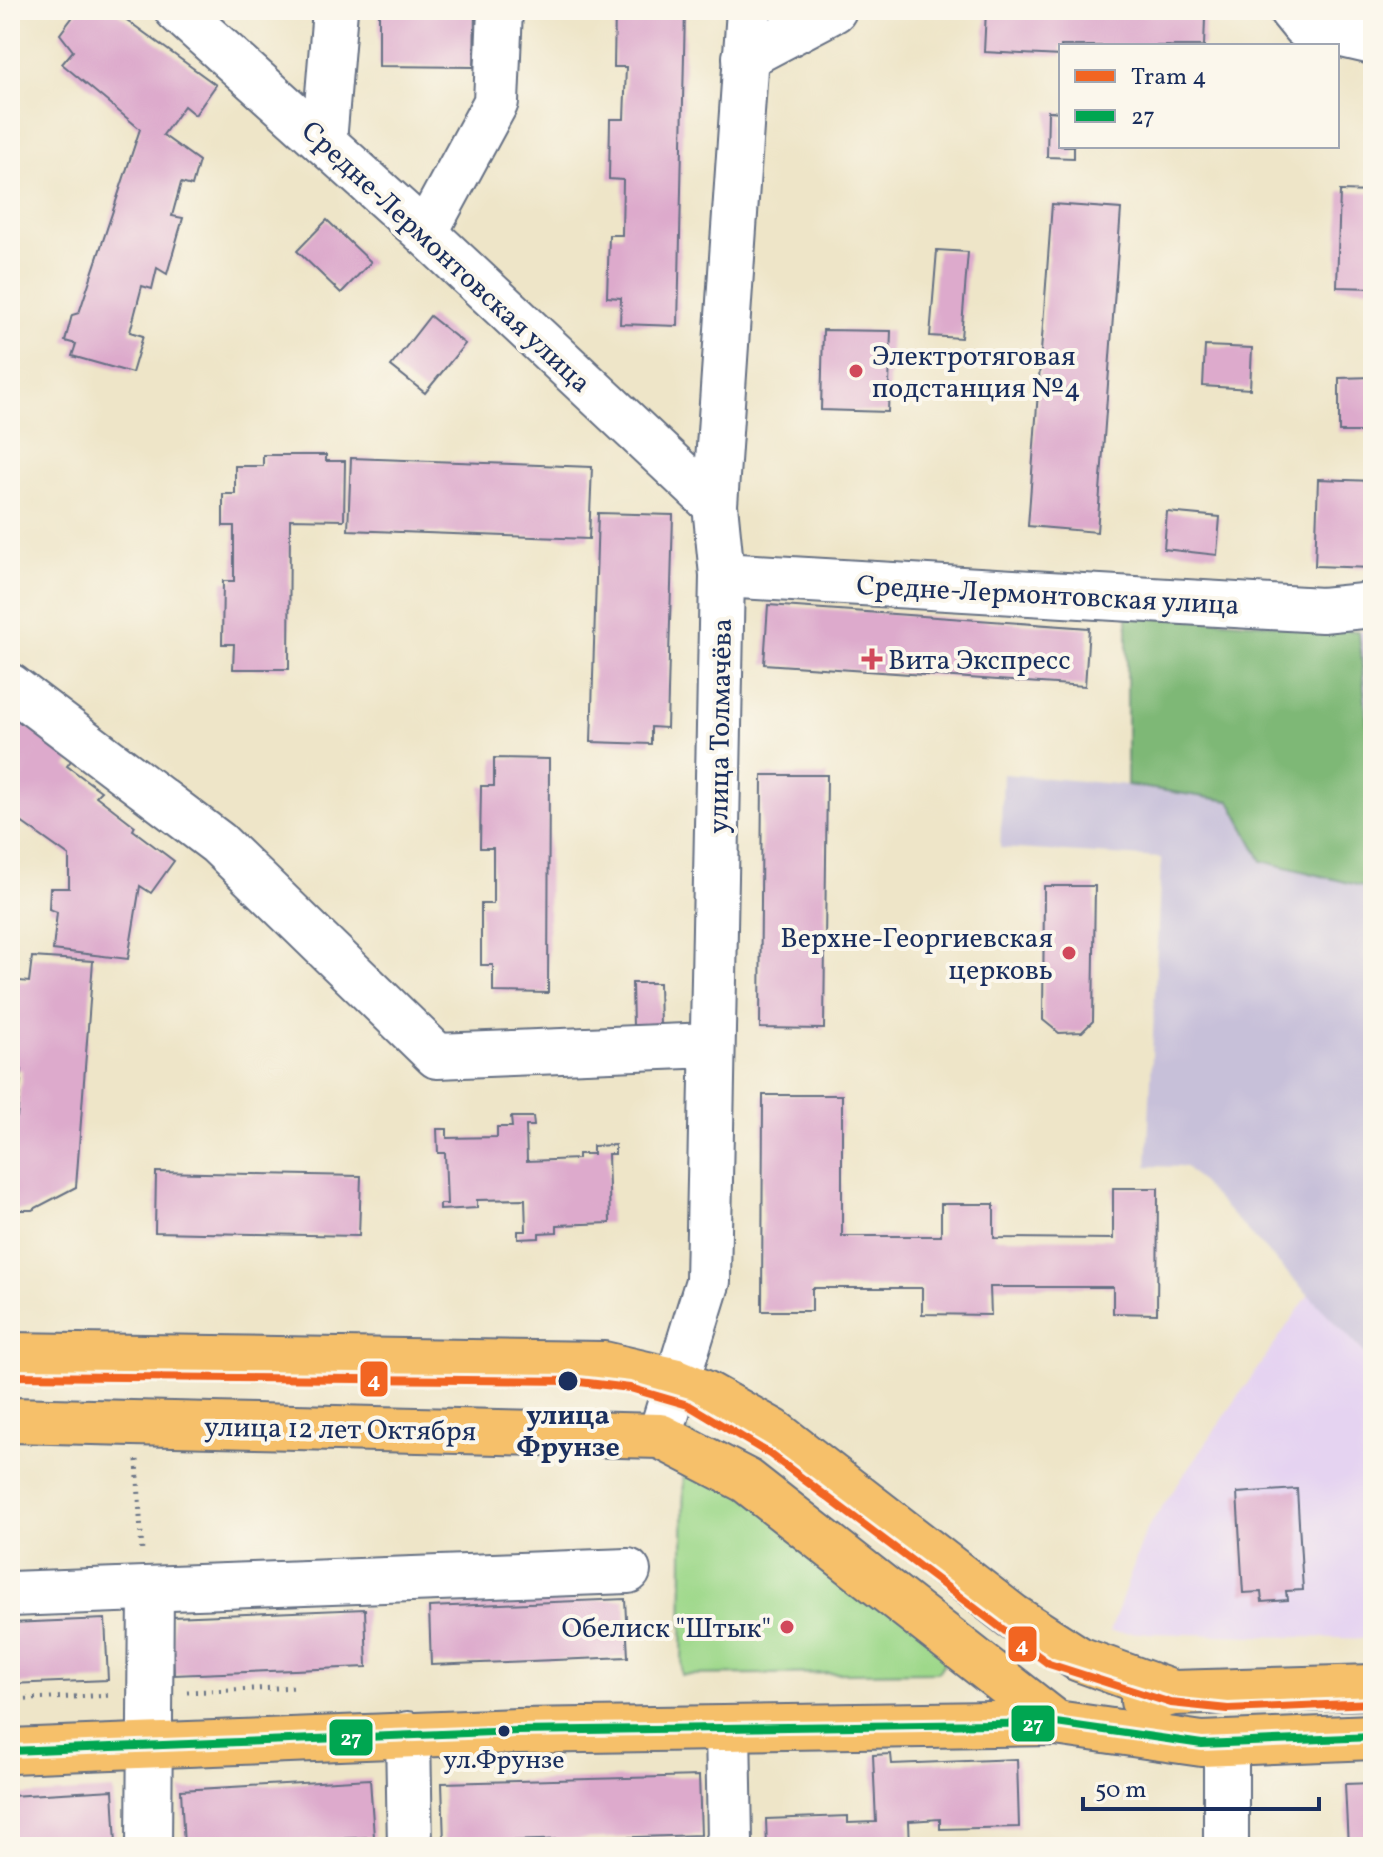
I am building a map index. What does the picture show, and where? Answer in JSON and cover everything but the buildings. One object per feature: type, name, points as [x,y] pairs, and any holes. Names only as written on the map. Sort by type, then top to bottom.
[{"type":"main road","points":[[10,1355],[604,1364],[677,1381],[773,1431],[1012,1616],[1079,1659],[1173,1693]]},
{"type":"main road","name":"улица 12 лет Октября","points":[[10,1420],[660,1436],[747,1481],[1056,1723]]},
{"type":"main road","points":[[1056,1723],[1173,1693],[1373,1687]]},
{"type":"main road","points":[[10,1751],[408,1734],[1056,1723],[1202,1744],[1373,1737]]},
{"type":"street","name":"Средне-Лермонтовская улица","points":[[177,10],[425,233],[715,505]]},
{"type":"street","points":[[324,142],[335,10]]},
{"type":"street","points":[[425,233],[496,102],[500,10]]},
{"type":"street","name":"улица Толмачёва","points":[[660,1436],[708,1281],[722,575],[715,505],[749,10]]},
{"type":"street","points":[[745,57],[834,10]]},
{"type":"street","points":[[1291,10],[1304,26],[1373,42]]},
{"type":"street","name":"Средне-Лермонтовская улица","points":[[722,575],[1322,610],[1373,605]]},
{"type":"street","points":[[10,686],[218,843],[437,1056],[711,1045]]},
{"type":"street","points":[[10,1594],[628,1571]]},
{"type":"street","points":[[148,1589],[149,1847]]},
{"type":"street","points":[[726,1847],[730,1841],[728,1728]]},
{"type":"street","points":[[408,1734],[410,1847]]},
{"type":"street","points":[[1226,1743],[1226,1847]]},
{"type":"path","points":[[137,1457],[148,1589]]},
{"type":"shaded area","points":[[1373,630],[1373,789],[1359,631]]},
{"type":"shaded area","points":[[1003,774],[1127,785],[1230,801],[1262,861],[1373,889],[1373,1362],[1186,1167],[1147,1166],[1161,858],[1000,848]]},
{"type":"shaded area","points":[[1309,1294],[1373,1362],[1373,1639],[1110,1632],[1146,1530]]},
{"type":"green space","points":[[1127,613],[1359,631],[1373,789],[1373,889],[1262,861],[1230,801],[1127,785]]},
{"type":"green space","points":[[684,1428],[952,1651],[938,1672],[682,1675]]},
{"type":"tram line","name":"4","points":[[10,1376],[571,1381],[630,1388],[688,1405],[770,1454],[1049,1664],[1171,1703],[1228,1709],[1373,1703]]},
{"type":"transit line","name":"27","points":[[10,1751],[517,1731],[1056,1723],[1202,1744],[1373,1737]]},
{"type":"place","name":"Электротяговая подстанция №4","points":[[856,371]]},
{"type":"place","name":"Вита Экспресс","points":[[872,659]]},
{"type":"place","name":"Верхне-Георгиевская церковь","points":[[1069,953]]},
{"type":"place","name":"улица Фрунзе","points":[[568,1381]]},
{"type":"place","name":"Обелиск \"Штык\"","points":[[787,1627]]},
{"type":"place","name":"ул.Фрунзе","points":[[504,1731]]}]
